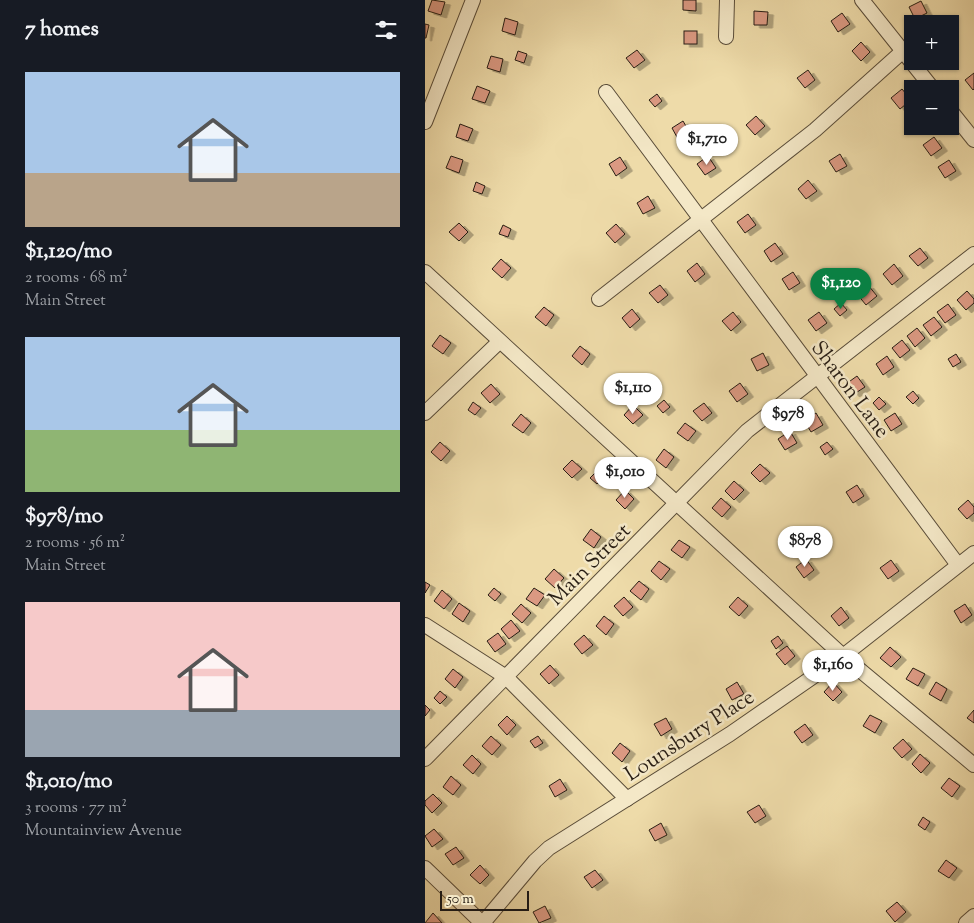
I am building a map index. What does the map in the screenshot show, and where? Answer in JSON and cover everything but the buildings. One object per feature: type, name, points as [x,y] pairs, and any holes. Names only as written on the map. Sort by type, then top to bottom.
[{"type":"street","points":[[425,122],[430,94],[473,0]]},
{"type":"street","points":[[726,37],[727,0]]},
{"type":"street","points":[[862,0],[926,80]]},
{"type":"street","points":[[599,299],[700,218],[815,130],[903,51]]},
{"type":"street","name":"Sharon Lane","points":[[605,92],[958,566]]},
{"type":"street","points":[[959,121],[974,140]]},
{"type":"street","name":"Main Street","points":[[425,759],[747,432],[974,254]]},
{"type":"street","points":[[425,272],[675,504],[843,656],[974,765]]},
{"type":"street","points":[[425,413],[499,342]]},
{"type":"street","name":"Lounsbury Place","points":[[483,923],[535,861],[549,848],[730,734],[843,656],[974,553]]},
{"type":"street","points":[[425,625],[506,677],[627,799]]},
{"type":"street","points":[[425,868],[483,923]]},
{"type":"street","points":[[966,923],[974,916]]}]
